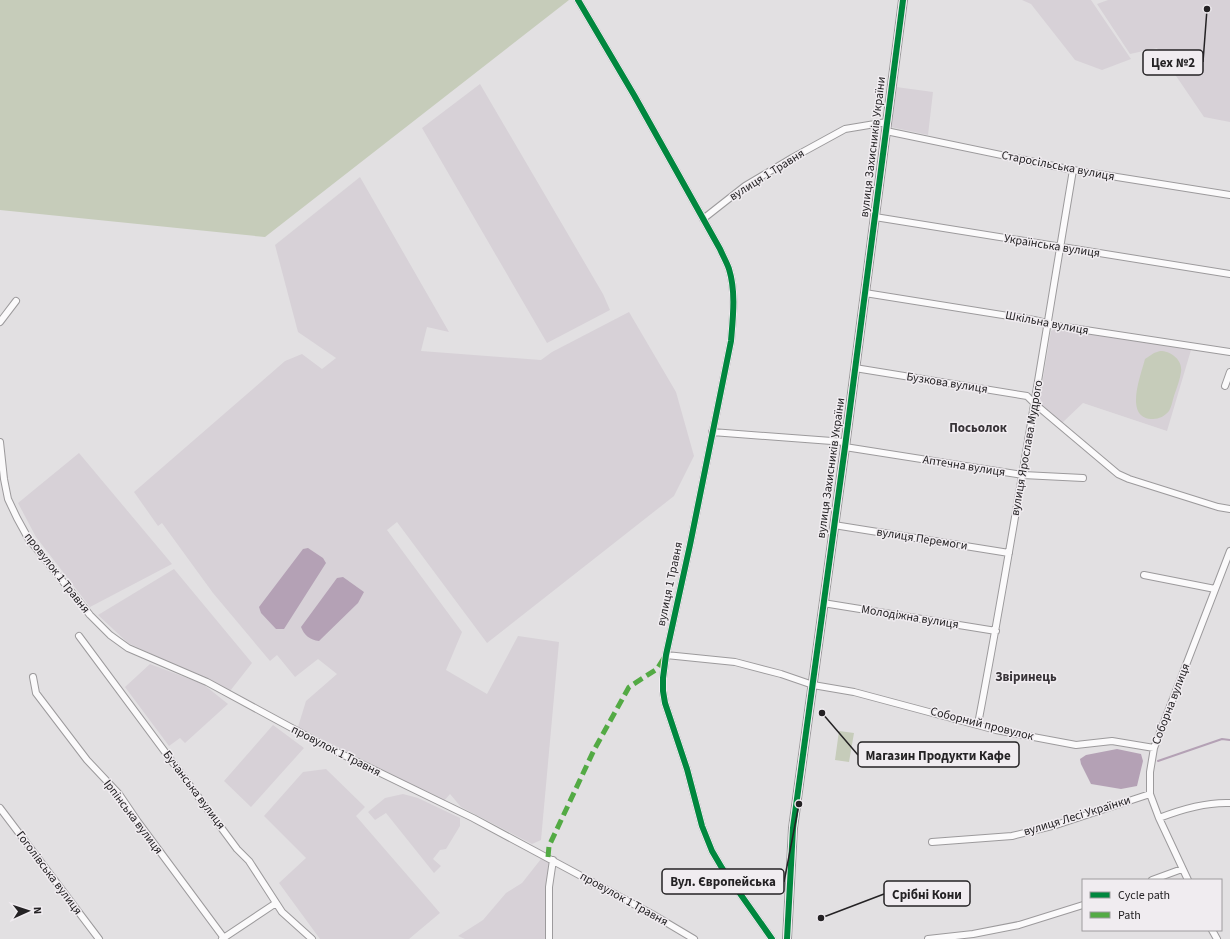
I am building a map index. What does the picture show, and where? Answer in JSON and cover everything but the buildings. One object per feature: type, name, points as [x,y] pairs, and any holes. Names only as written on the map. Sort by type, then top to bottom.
[{"type":"street","points":[[578,0],[634,96],[702,219]]},
{"type":"street","name":"вулиця Захисників України","points":[[887,122],[903,0]]},
{"type":"street","points":[[886,131],[887,122]]},
{"type":"street","name":"вулиця 1 Травня","points":[[772,939],[722,868],[712,851],[702,826],[687,769],[665,703],[663,678],[666,655],[731,341],[733,317],[733,296],[729,270],[720,249],[702,219],[745,186],[792,158],[845,130],[887,122]]},
{"type":"street","name":"вулиця Захисників України","points":[[787,939],[793,828],[886,131]]},
{"type":"street","name":"Старосільська вулиця","points":[[886,131],[1073,170],[1230,195]]},
{"type":"street","name":"вулиця Ярослава Мудрого","points":[[978,724],[1023,475],[1073,170]]},
{"type":"street","name":"Українська вулиця","points":[[875,217],[1230,274]]},
{"type":"street","name":"Шкільна вулиця","points":[[865,293],[1034,320],[1048,324],[1146,340],[1230,352]]},
{"type":"street","points":[[0,322],[16,300]]},
{"type":"street","name":"Бузкова вулиця","points":[[855,368],[1027,396],[1118,474],[1129,479],[1218,507],[1230,509]]},
{"type":"street","points":[[1225,386],[1230,372]]},
{"type":"street","name":"Аптечна вулиця","points":[[712,432],[845,445],[1023,475],[1083,478]]},
{"type":"street","name":"провулок 1 Травня","points":[[0,442],[8,499],[28,538],[90,615],[110,635],[128,648],[207,682],[325,746],[473,818],[652,914],[694,939]]},
{"type":"street","name":"вулиця Перемоги","points":[[834,524],[1009,554]]},
{"type":"street","name":"Соборна вулиця","points":[[1187,879],[1159,818],[1150,794],[1150,772],[1154,748],[1230,551]]},
{"type":"street","points":[[1144,575],[1215,589]]},
{"type":"street","name":"Молодіжна вулиця","points":[[824,603],[996,631]]},
{"type":"street","name":"Бучанська вулиця","points":[[79,636],[237,848],[249,861],[282,912],[312,939]]},
{"type":"street","name":"Соборний провулок","points":[[666,655],[735,662],[781,674],[812,685],[854,692],[996,730],[1076,745],[1112,741],[1154,748]]},
{"type":"street","name":"Ірпінська вулиця","points":[[32,676],[36,692],[87,760],[119,794],[223,938]]},
{"type":"street","name":"вулиця Лесі Українки","points":[[932,842],[1012,836],[1056,824],[1150,794]]},
{"type":"street","points":[[1159,818],[1194,806],[1230,803]]},
{"type":"street","name":"Гоголівська вулиця","points":[[0,808],[99,939]]},
{"type":"street","points":[[549,939],[549,887],[553,860]]},
{"type":"street","points":[[1155,879],[1182,869]]},
{"type":"street","points":[[223,938],[276,903]]},
{"type":"street","points":[[928,939],[973,934],[1019,925],[1082,905]]},
{"type":"shaded area","points":[[1022,0],[1091,0],[1131,59],[1102,70],[1075,60],[1031,4]]},
{"type":"shaded area","points":[[1108,0],[1230,0],[1230,122],[1204,117],[1157,48],[1130,54],[1097,4]]},
{"type":"shaded area","points":[[480,84],[603,294],[610,310],[547,343],[422,128]]},
{"type":"shaded area","points":[[896,87],[933,92],[928,135],[891,127]]},
{"type":"shaded area","points":[[360,177],[449,332],[427,327],[421,351],[541,360],[552,352],[629,312],[676,392],[694,456],[674,496],[487,643],[397,522],[387,530],[462,632],[446,670],[487,694],[518,636],[559,642],[541,840],[532,844],[461,807],[450,794],[444,801],[298,727],[306,701],[337,674],[318,659],[295,677],[277,655],[270,661],[213,593],[162,523],[158,526],[134,492],[285,361],[302,354],[322,369],[336,358],[298,332],[275,245]]},
{"type":"shaded area","points":[[1057,328],[1191,350],[1167,431],[1083,403],[1062,423],[1039,402],[1051,331]]},
{"type":"shaded area","points":[[79,453],[172,564],[90,607],[36,537],[18,503]]},
{"type":"shaded area","points":[[308,548],[323,558],[326,563],[284,629],[276,629],[261,613],[259,607],[303,549]]},
{"type":"shaded area","points":[[174,569],[252,663],[230,691],[128,643],[98,615]]},
{"type":"shaded area","points":[[343,577],[364,592],[358,603],[319,641],[310,638],[301,627],[337,578]]},
{"type":"shaded area","points":[[150,664],[203,684],[228,704],[185,743],[180,738],[169,746],[125,687]]},
{"type":"shaded area","points":[[273,725],[304,748],[251,807],[224,781]]},
{"type":"shaded area","points":[[1117,749],[1141,754],[1143,761],[1137,786],[1121,789],[1091,784],[1080,759],[1086,755]]},
{"type":"shaded area","points":[[326,769],[365,807],[356,816],[440,913],[409,939],[320,939],[279,883],[306,858],[264,816],[303,772]]},
{"type":"shaded area","points":[[403,794],[418,798],[460,818],[460,826],[446,849],[440,850],[433,859],[441,866],[434,873],[386,813],[375,820],[368,812],[385,798]]},
{"type":"shaded area","points":[[541,859],[550,863],[546,886],[545,939],[465,939],[458,936],[483,920],[506,893],[522,883]]},
{"type":"green space","points":[[0,0],[569,0],[265,237],[0,210]]},
{"type":"green space","points":[[1160,351],[1172,354],[1178,360],[1181,372],[1169,411],[1162,417],[1153,419],[1144,417],[1139,412],[1136,404],[1136,395],[1145,359]]},
{"type":"green space","points":[[839,731],[854,733],[849,762],[835,760]]},
{"type":"waterway","points":[[1158,761],[1222,739],[1230,740]]},
{"type":"marked path","points":[[548,857],[549,846],[594,750],[629,687],[657,669],[664,658]]},
{"type":"cycle path","points":[[578,0],[634,95],[720,249],[728,267],[733,287],[733,323],[731,341],[690,545],[666,655],[663,691],[665,703],[687,769],[702,826],[712,851],[722,868],[772,939]]},
{"type":"cycle path","points":[[787,939],[793,828],[845,447],[903,0]]},
{"type":"place","name":"Цех №2","points":[[1207,9]]},
{"type":"place","name":"Магазин Продукти Кафе","points":[[822,713]]},
{"type":"place","name":"Вул. Європейська","points":[[799,804]]},
{"type":"place","name":"Срібні Кони","points":[[821,918]]},
{"type":"district","name":"Посьолок","points":[[978,428]]},
{"type":"district","name":"Звіринець","points":[[1026,677]]}]
